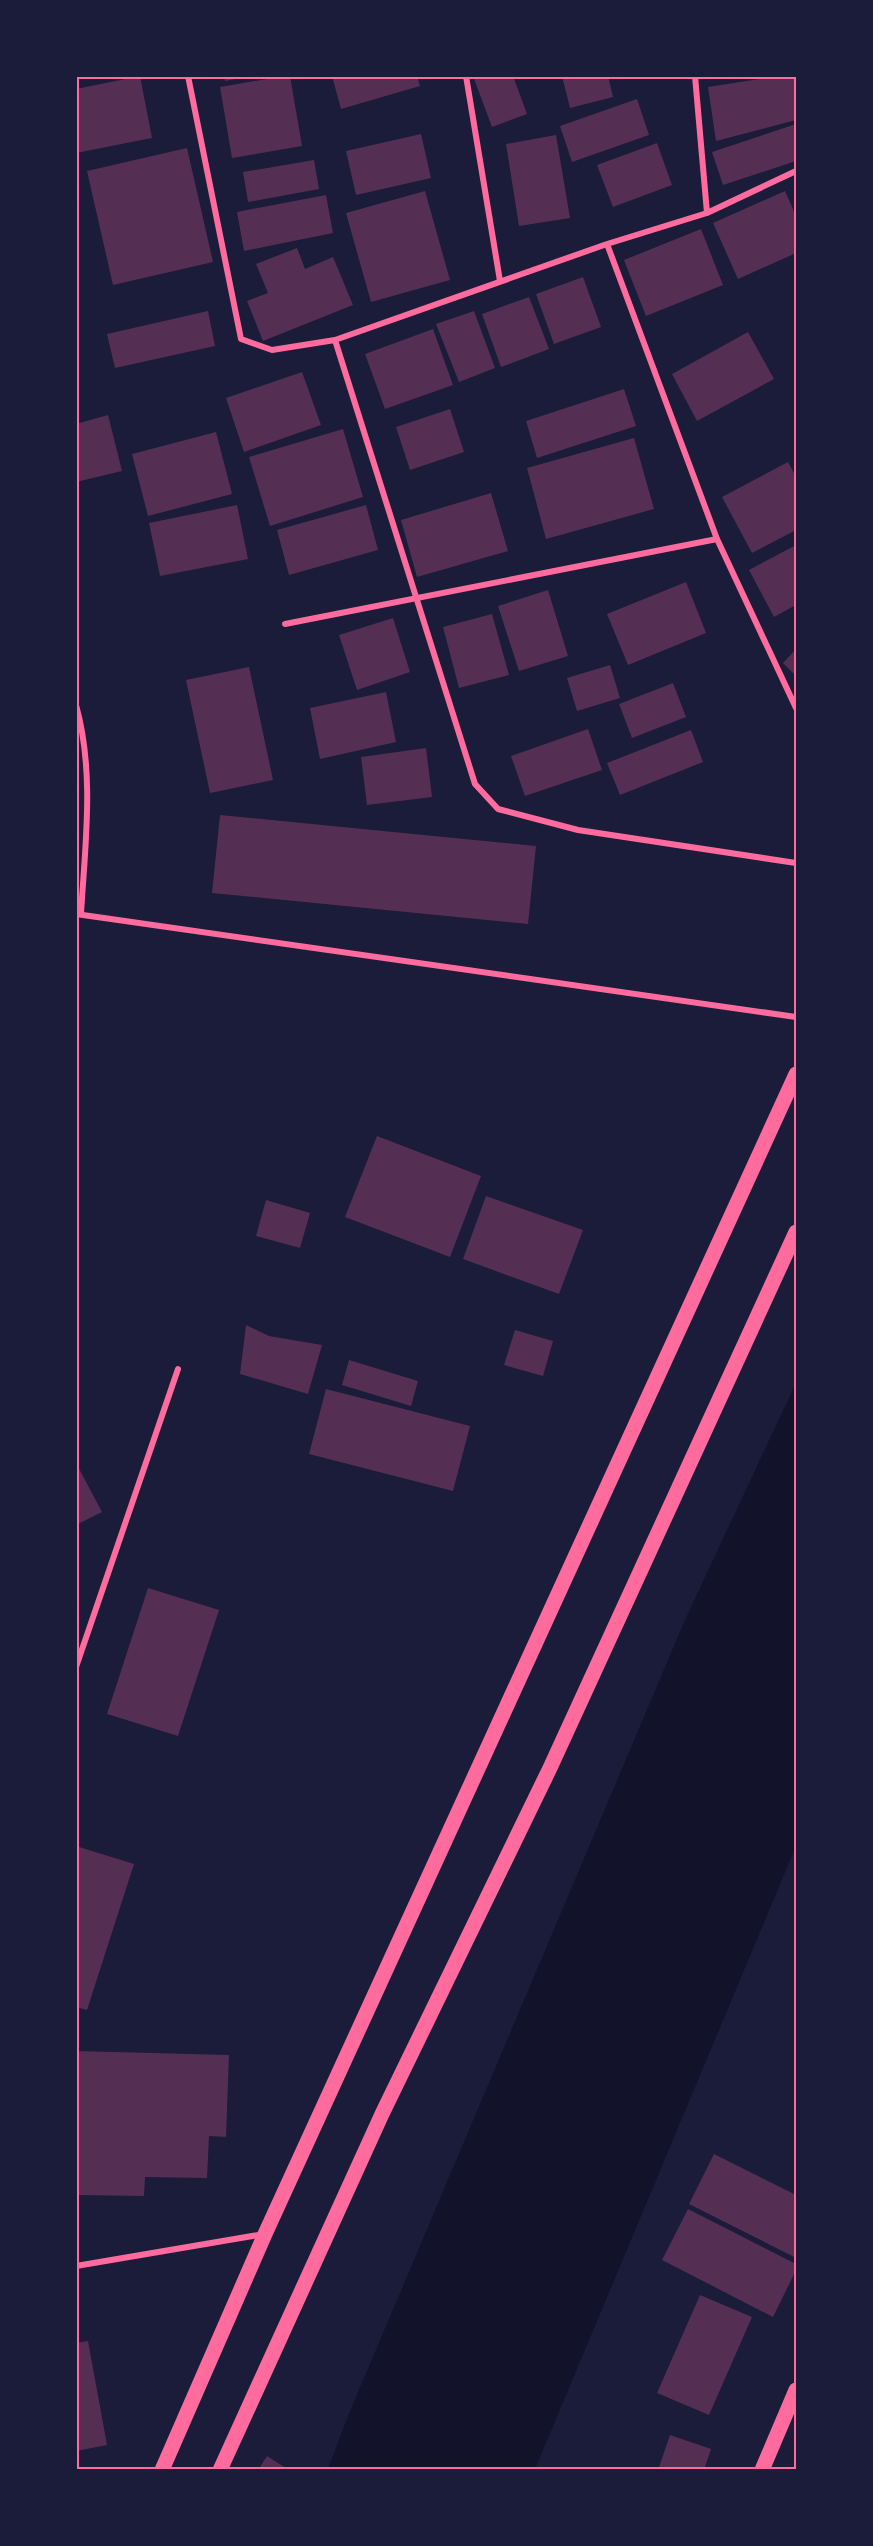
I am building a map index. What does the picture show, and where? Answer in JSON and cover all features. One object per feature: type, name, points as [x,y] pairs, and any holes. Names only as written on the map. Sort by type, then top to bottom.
[{"type":"main road","points":[[162,2469],[265,2234],[796,1074]]},
{"type":"main road","points":[[220,2469],[382,2114],[550,1768],[796,1232]]},
{"type":"main road","points":[[762,2469],[796,2390]]},
{"type":"street","points":[[188,76],[241,339],[272,350],[334,340],[607,244],[707,213],[796,171]]},
{"type":"street","points":[[466,76],[500,281]]},
{"type":"street","points":[[695,76],[707,213]]},
{"type":"street","points":[[607,244],[717,539],[796,708]]},
{"type":"street","points":[[334,340],[475,784],[498,809],[578,830],[796,862]]},
{"type":"street","points":[[285,624],[417,600],[717,539]]},
{"type":"street","points":[[76,705],[84,731],[88,810],[79,914],[796,1017]]},
{"type":"street","points":[[76,1667],[178,1369]]},
{"type":"street","points":[[76,2266],[265,2234]]},
{"type":"shaded area","points":[[796,1383],[796,1846],[535,2469],[328,2469],[348,2416],[685,1620]]},
{"type":"building","points":[[140,76],[152,138],[76,153],[76,89]]},
{"type":"building","points":[[224,76],[241,76],[241,78],[225,81]]},
{"type":"building","points":[[290,76],[302,146],[232,158],[220,87]]},
{"type":"building","points":[[332,76],[417,76],[420,86],[341,109]]},
{"type":"building","points":[[473,76],[513,76],[527,114],[492,127]]},
{"type":"building","points":[[562,76],[608,76],[613,97],[570,108]]},
{"type":"building","points":[[779,76],[796,76],[796,120],[716,141],[708,87]]},
{"type":"building","points":[[637,99],[649,135],[572,162],[560,126]]},
{"type":"building","points":[[796,124],[796,161],[723,185],[712,152]]},
{"type":"building","points":[[421,134],[431,178],[356,195],[346,151]]},
{"type":"building","points":[[556,135],[570,218],[519,226],[506,144]]},
{"type":"building","points":[[657,143],[672,185],[613,207],[597,165]]},
{"type":"building","points":[[187,148],[213,262],[113,285],[87,171]]},
{"type":"building","points":[[314,160],[319,189],[248,202],[243,172]]},
{"type":"building","points":[[425,191],[450,280],[371,302],[346,213]]},
{"type":"building","points":[[785,191],[796,216],[796,253],[738,279],[713,223]]},
{"type":"building","points":[[326,195],[333,233],[244,251],[237,212]]},
{"type":"building","points":[[701,229],[723,285],[646,316],[624,260]]},
{"type":"building","points":[[297,248],[305,269],[333,257],[353,305],[263,341],[247,301],[268,293],[256,264]]},
{"type":"building","points":[[583,277],[601,327],[554,344],[536,294]]},
{"type":"building","points":[[529,297],[549,349],[501,367],[482,314]]},
{"type":"building","points":[[208,311],[215,346],[115,368],[107,334]]},
{"type":"building","points":[[474,311],[495,368],[459,382],[436,324]]},
{"type":"building","points":[[433,329],[453,385],[385,409],[365,354]]},
{"type":"building","points":[[748,332],[774,379],[697,421],[672,374]]},
{"type":"building","points":[[302,372],[321,425],[244,452],[226,398]]},
{"type":"building","points":[[624,389],[636,426],[537,458],[526,421]]},
{"type":"building","points":[[450,409],[464,452],[410,470],[396,427]]},
{"type":"building","points":[[108,415],[122,471],[76,482],[76,424]]},
{"type":"building","points":[[343,429],[363,497],[270,526],[249,457]]},
{"type":"building","points":[[216,432],[232,494],[148,516],[132,454]]},
{"type":"building","points":[[634,438],[654,509],[546,539],[527,468]]},
{"type":"building","points":[[788,462],[796,477],[796,530],[752,553],[722,497]]},
{"type":"building","points":[[491,493],[508,551],[417,577],[401,520]]},
{"type":"building","points":[[237,505],[248,559],[160,576],[149,523]]},
{"type":"building","points":[[366,505],[378,550],[289,575],[277,530]]},
{"type":"building","points":[[796,545],[796,605],[774,617],[749,570]]},
{"type":"building","points":[[686,582],[706,633],[628,665],[607,614]]},
{"type":"building","points":[[548,590],[568,656],[519,671],[498,606]]},
{"type":"building","points":[[492,614],[509,675],[459,688],[443,627]]},
{"type":"building","points":[[393,618],[410,672],[357,690],[339,635]]},
{"type":"building","points":[[796,649],[796,676],[783,663]]},
{"type":"building","points":[[610,665],[620,698],[577,711],[567,678]]},
{"type":"building","points":[[249,667],[273,780],[210,793],[186,680]]},
{"type":"building","points":[[673,683],[686,717],[632,738],[619,704]]},
{"type":"building","points":[[386,692],[396,742],[320,759],[310,708]]},
{"type":"building","points":[[588,729],[602,770],[525,796],[511,756]]},
{"type":"building","points":[[691,730],[703,762],[620,795],[607,763]]},
{"type":"building","points":[[426,748],[432,797],[367,805],[361,757]]},
{"type":"building","points":[[220,815],[536,846],[528,924],[212,893]]},
{"type":"building","points":[[377,1136],[481,1176],[450,1257],[345,1217]]},
{"type":"building","points":[[486,1196],[583,1230],[559,1294],[463,1259]]},
{"type":"building","points":[[266,1200],[310,1213],[300,1248],[256,1236]]},
{"type":"building","points":[[246,1325],[269,1336],[322,1345],[308,1394],[240,1374]]},
{"type":"building","points":[[515,1330],[553,1341],[543,1376],[504,1365]]},
{"type":"building","points":[[349,1360],[418,1381],[411,1406],[342,1385]]},
{"type":"building","points":[[326,1389],[470,1426],[453,1491],[309,1454]]},
{"type":"building","points":[[76,1463],[102,1512],[76,1525]]},
{"type":"building","points":[[148,1588],[219,1610],[178,1736],[107,1714]]},
{"type":"building","points":[[76,1846],[134,1864],[87,2010],[76,2007]]},
{"type":"building","points":[[76,2051],[229,2055],[226,2137],[209,2136],[207,2178],[145,2177],[144,2196],[76,2195]]},
{"type":"building","points":[[714,2154],[796,2195],[796,2258],[689,2204]]},
{"type":"building","points":[[688,2209],[796,2264],[796,2270],[773,2317],[662,2260]]},
{"type":"building","points":[[700,2295],[752,2317],[709,2415],[657,2393]]},
{"type":"building","points":[[88,2341],[107,2445],[76,2451],[76,2343]]},
{"type":"building","points":[[670,2435],[711,2449],[704,2470],[658,2470]]},
{"type":"building","points":[[267,2456],[289,2470],[258,2470]]}]
